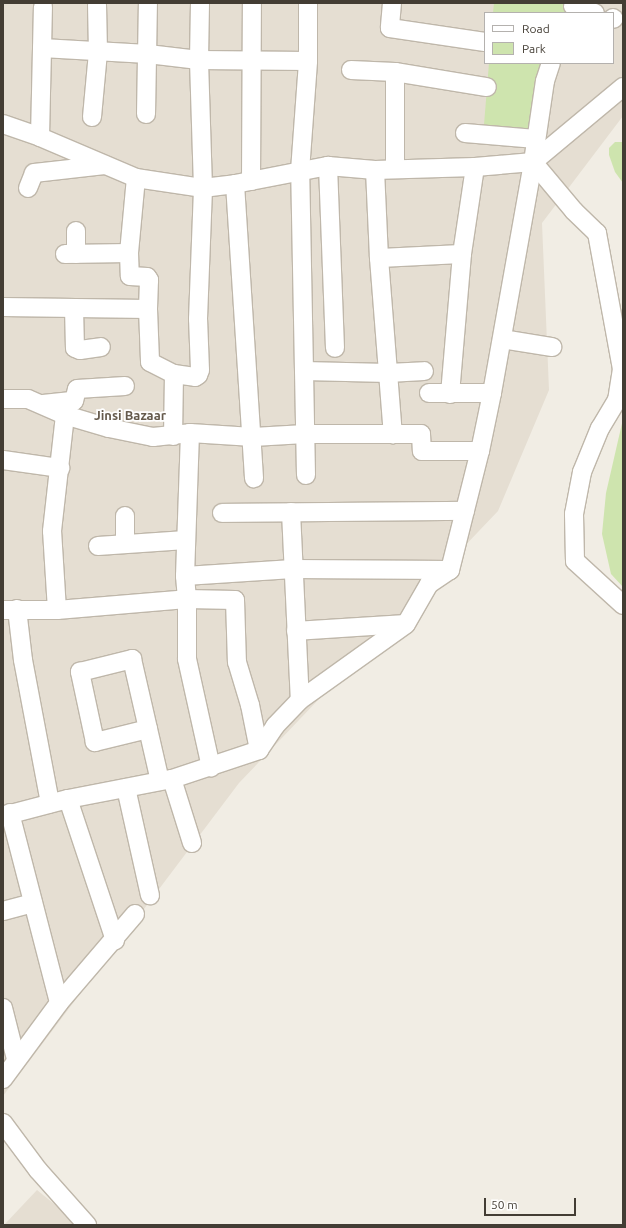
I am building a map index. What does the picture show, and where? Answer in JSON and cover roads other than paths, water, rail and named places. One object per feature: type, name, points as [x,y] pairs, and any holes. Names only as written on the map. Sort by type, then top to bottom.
[{"type":"street","points":[[146,114],[148,3]]},
{"type":"street","points":[[136,178],[129,253],[130,276],[147,277],[149,280],[148,309],[150,362],[174,374],[195,378],[200,370],[198,319],[203,188],[199,60],[200,3]]},
{"type":"street","points":[[252,3],[252,60],[243,183],[254,478]]},
{"type":"street","points":[[306,474],[300,171],[308,61],[308,3]]},
{"type":"street","points":[[392,3],[390,28],[484,42]]},
{"type":"street","points":[[92,117],[98,52],[97,5]]},
{"type":"street","points":[[40,137],[43,6]]},
{"type":"street","points":[[572,7],[591,12]]},
{"type":"street","points":[[42,48],[148,54],[199,60],[308,61]]},
{"type":"street","points":[[59,1003],[33,903],[7,815],[68,799],[166,780],[211,767],[260,750],[275,726],[300,700],[406,624],[429,584],[450,570],[480,451],[492,393],[533,162],[545,81],[551,64]]},
{"type":"street","points":[[351,70],[395,72],[487,87]]},
{"type":"street","points":[[395,72],[395,168]]},
{"type":"street","points":[[3,124],[40,137],[136,178],[203,188],[243,183],[328,166],[374,170],[395,168],[475,167],[533,162],[623,87]]},
{"type":"street","points":[[464,133],[536,139]]},
{"type":"street","points":[[533,162],[574,211],[597,234],[622,369],[617,400],[600,428],[582,472],[574,514],[575,561],[623,605]]},
{"type":"street","points":[[28,188],[34,173],[105,165]]},
{"type":"street","points":[[328,166],[335,348]]},
{"type":"street","points":[[450,394],[462,254],[475,167]]},
{"type":"street","points":[[374,170],[379,258],[393,434]]},
{"type":"street","points":[[76,231],[71,254],[129,253]]},
{"type":"street","points":[[379,258],[462,254]]},
{"type":"street","points":[[3,306],[148,309]]},
{"type":"street","points":[[74,308],[75,348],[80,350],[101,347]]},
{"type":"street","points":[[502,339],[552,347]]},
{"type":"street","points":[[304,371],[388,373],[424,371]]},
{"type":"street","points":[[174,374],[182,434],[186,540],[186,659],[211,767]]},
{"type":"street","points":[[40,405],[74,402],[77,389],[125,386]]},
{"type":"street","points":[[429,393],[492,393]]},
{"type":"street","points":[[3,399],[28,400],[65,415],[109,428],[153,437],[182,434],[253,437],[305,434],[421,434],[422,451],[480,451]]},
{"type":"street","points":[[57,610],[52,531],[65,415]]},
{"type":"street","points":[[3,460],[60,468]]},
{"type":"street","points":[[222,513],[465,511]]},
{"type":"street","points":[[290,512],[300,700]]},
{"type":"street","points":[[125,516],[125,544]]},
{"type":"street","points":[[98,546],[186,540]]},
{"type":"street","points":[[185,576],[293,569],[450,570]]},
{"type":"street","points":[[50,803],[23,660],[10,610],[57,610],[187,599],[236,600],[236,662],[250,705],[260,750]]},
{"type":"street","points":[[296,631],[406,624]]},
{"type":"street","points":[[148,729],[95,742],[80,672],[132,659],[148,729],[166,780],[192,843]]},
{"type":"street","points":[[126,788],[150,895]]},
{"type":"street","points":[[68,799],[115,940]]},
{"type":"street","points":[[3,911],[33,903]]},
{"type":"street","points":[[4,1076],[59,1003],[115,940],[135,914]]},
{"type":"street","points":[[3,1008],[16,1059]]},
{"type":"street","points":[[3,1123],[38,1170],[87,1225]]},
{"type":"district","name":"Jinsi Bazaar","points":[[130,415]]}]
